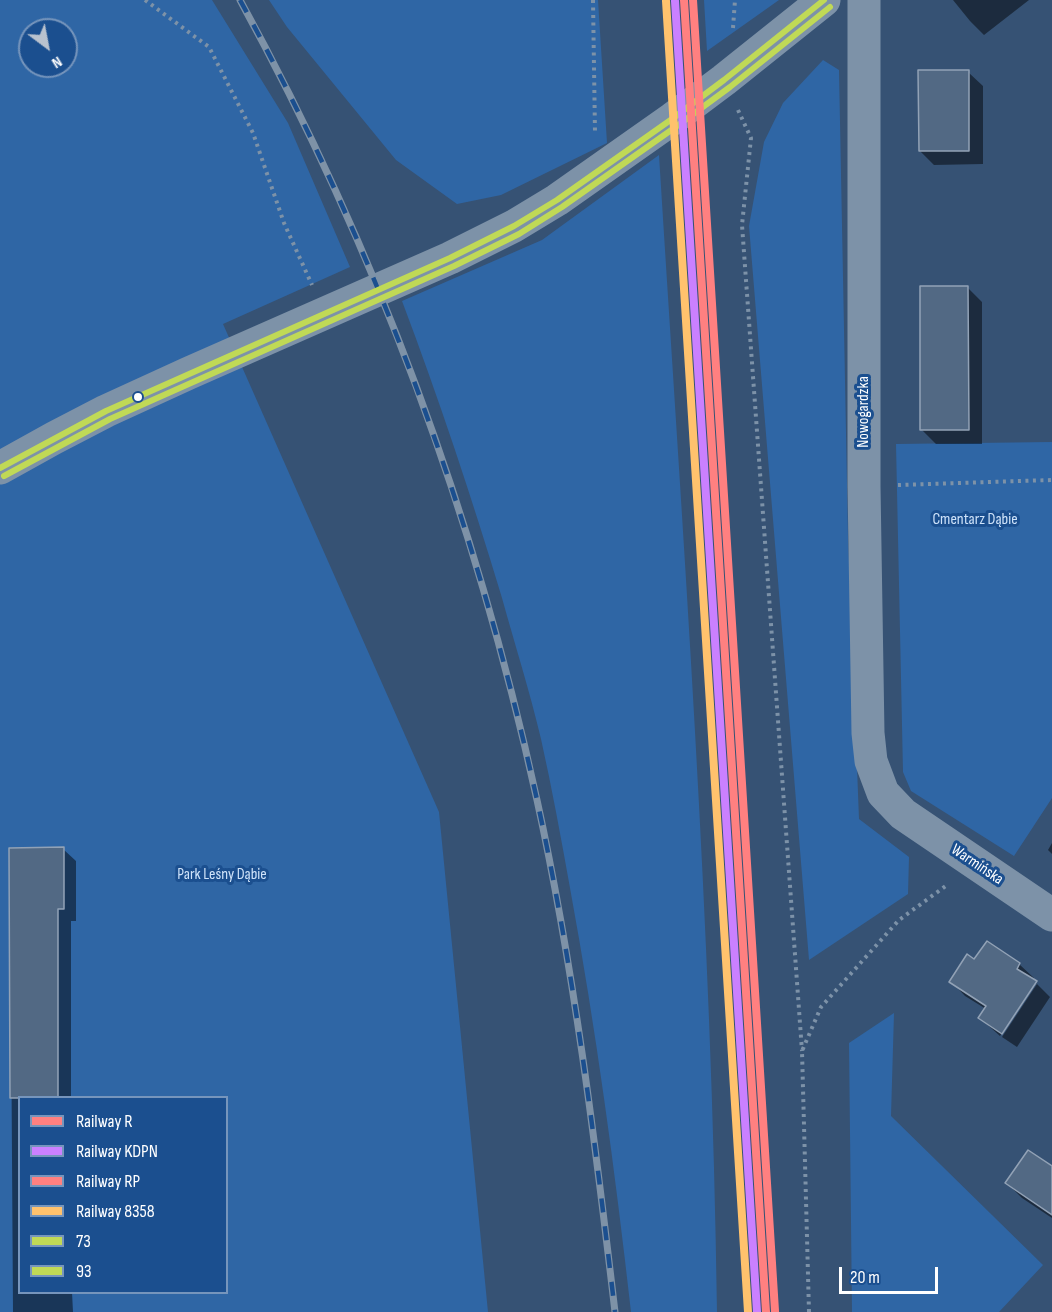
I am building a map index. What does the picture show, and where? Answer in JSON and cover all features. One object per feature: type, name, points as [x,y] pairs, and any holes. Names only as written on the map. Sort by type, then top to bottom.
[{"type":"street","points":[[0,468],[106,411],[450,258],[514,226],[596,173],[724,80],[824,0]]},
{"type":"street","name":"Nowogardzka","points":[[864,0],[864,486],[868,733],[871,761],[883,793],[903,814]]},
{"type":"street","name":"Warmińska","points":[[903,814],[1052,915]]},
{"type":"path","points":[[145,0],[209,47],[253,133],[284,223],[325,313]]},
{"type":"path","points":[[593,0],[596,173]]},
{"type":"path","points":[[724,80],[751,138],[742,225],[802,1051],[809,1312]]},
{"type":"path","points":[[864,486],[1052,480]]},
{"type":"path","points":[[802,1051],[821,1007],[899,920],[976,864]]},
{"type":"green space","name":"Park Leśny Dąbie","points":[[0,0],[212,0],[288,123],[350,267],[223,324],[439,812],[488,1312],[0,1312]]},
{"type":"green space","points":[[269,0],[598,0],[607,143],[501,195],[457,204],[396,160],[287,27]]},
{"type":"green space","points":[[704,0],[779,0],[707,51]]},
{"type":"green space","points":[[823,60],[839,70],[848,536],[859,819],[909,857],[908,894],[809,960],[749,226],[764,142],[783,103]]},
{"type":"green space","points":[[659,155],[703,878],[717,1312],[631,1312],[597,1047],[560,832],[541,739],[479,523],[402,301],[542,240]]},
{"type":"green space","name":"Cmentarz Dąbie","points":[[1052,442],[1052,798],[1014,856],[911,791],[903,772],[896,444]]},
{"type":"green space","points":[[894,1013],[891,1116],[1043,1265],[999,1312],[852,1312],[849,1043]]},
{"type":"building","points":[[918,70],[969,70],[969,151],[919,151]]},
{"type":"building","points":[[920,286],[968,286],[969,430],[920,430]]},
{"type":"building","points":[[64,847],[64,909],[58,909],[58,1096],[10,1098],[9,848]]},
{"type":"building","points":[[987,941],[1020,963],[1017,969],[1037,981],[1002,1034],[978,1018],[986,1006],[949,982],[967,954],[974,959]]},
{"type":"building","points":[[1028,1150],[1052,1166],[1052,1215],[1005,1183]]},
{"type":"railway","points":[[240,0],[290,95],[336,191],[378,289],[417,389],[484,592],[537,800],[562,927],[591,1119],[615,1312]]},
{"type":"rail line","name":"R","points":[[684,0],[766,1312]]},
{"type":"rail line","name":"RP","points":[[693,0],[775,1311]]},
{"type":"rail line","name":"8358","points":[[666,1],[748,1312]]},
{"type":"rail line","name":"KDPN","points":[[675,1],[757,1312]]},
{"type":"transit line","name":"73","points":[[0,468],[106,411],[450,258],[514,226],[557,200],[672,119],[824,0]]},
{"type":"transit line","name":"93","points":[[4,476],[110,419],[454,266],[519,234],[562,207],[677,126],[830,7]]}]
